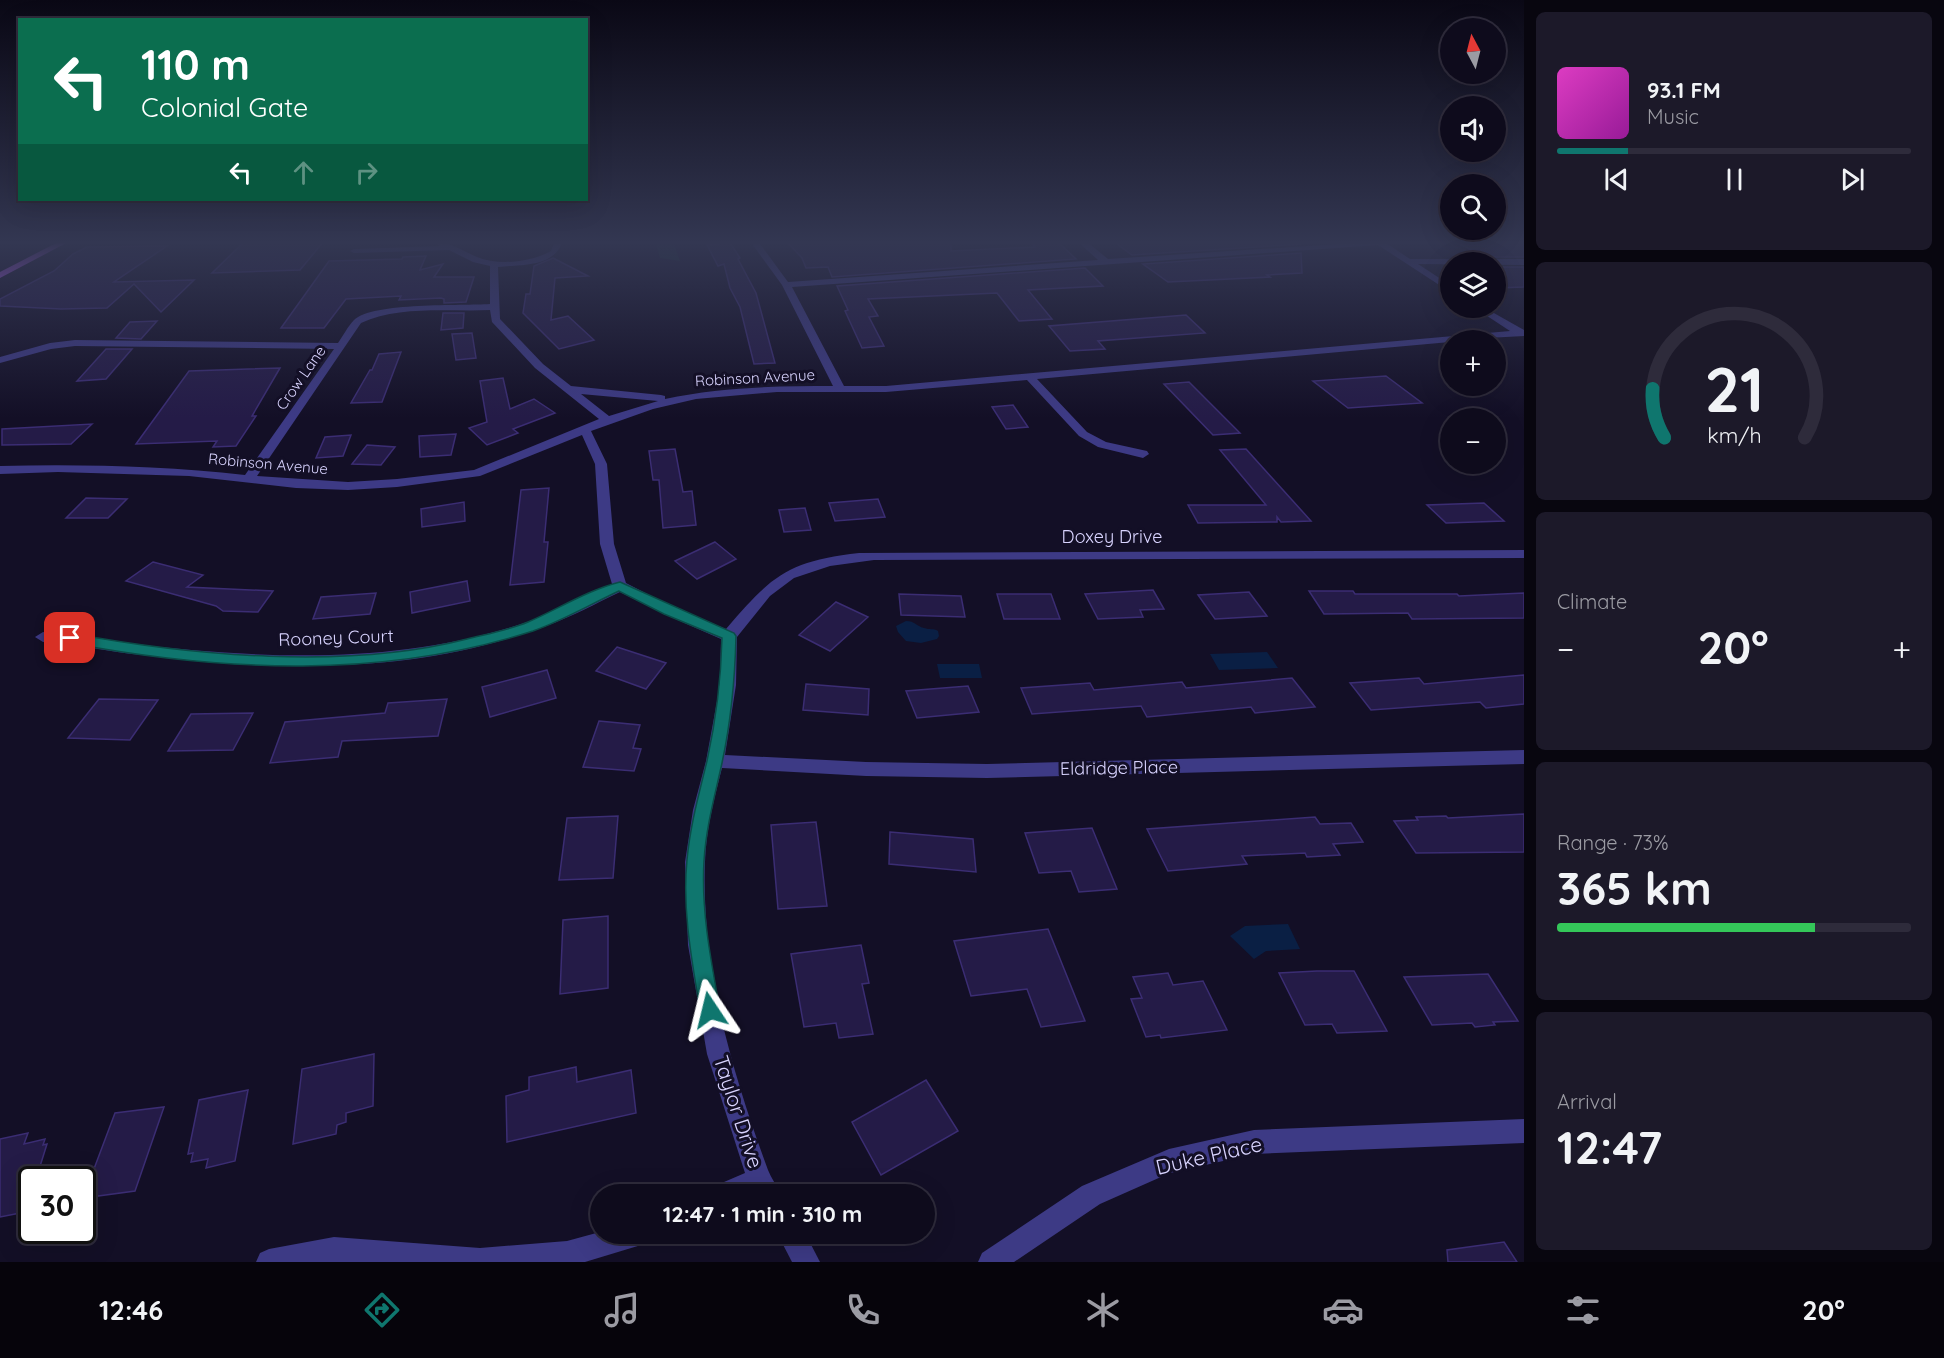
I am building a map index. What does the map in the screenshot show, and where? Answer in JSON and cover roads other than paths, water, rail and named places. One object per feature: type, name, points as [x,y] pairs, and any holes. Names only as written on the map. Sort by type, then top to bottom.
[{"type":"street","points":[[495,300],[495,320],[513,341],[607,420]]},
{"type":"street","points":[[794,300],[840,389]]},
{"type":"street","name":"Crow Lane","points":[[249,478],[358,321],[369,315],[495,307]]},
{"type":"street","points":[[1496,318],[1522,334]]},
{"type":"street","name":"Robinson Avenue","points":[[0,470],[58,468],[189,472],[296,484],[348,486],[439,480],[476,473],[503,464],[607,420],[679,398],[740,391],[886,389],[1522,334]]},
{"type":"street","points":[[0,360],[27,351],[75,343],[342,346]]},
{"type":"street","points":[[1029,376],[1083,434],[1102,445],[1143,454]]},
{"type":"street","points":[[567,388],[613,395],[679,398]]},
{"type":"street","points":[[585,429],[601,464],[607,544],[620,586],[669,611],[729,636]]},
{"type":"street","name":"Doxey Drive","points":[[729,636],[765,593],[782,580],[815,564],[834,559],[874,556],[1524,554]]},
{"type":"street","name":"Rooney Court","points":[[42,637],[70,638],[128,649],[252,660],[315,662],[379,659],[464,645],[530,627],[620,586]]},
{"type":"street","name":"Taylor Drive","points":[[729,636],[728,685],[715,761],[702,810],[695,861],[698,945],[718,1054],[763,1184]]},
{"type":"street","name":"Eldridge Place","points":[[715,761],[866,769],[987,771],[1524,757]]},
{"type":"street","name":"Duke Place","points":[[991,1262],[1091,1196],[1169,1161],[1254,1142],[1524,1131]]},
{"type":"street","points":[[269,1262],[334,1250],[480,1261],[567,1254],[603,1244]]},
{"type":"street","points":[[796,1244],[807,1262]]},
{"type":"water","points":[[906,621],[936,630],[939,636],[937,639],[921,643],[906,641],[896,626]]},
{"type":"water","points":[[1267,652],[1278,668],[1219,670],[1210,654]]},
{"type":"water","points":[[937,664],[979,664],[982,678],[940,678]]},
{"type":"water","points":[[1288,924],[1300,949],[1266,951],[1254,959],[1230,936],[1245,926]]}]
